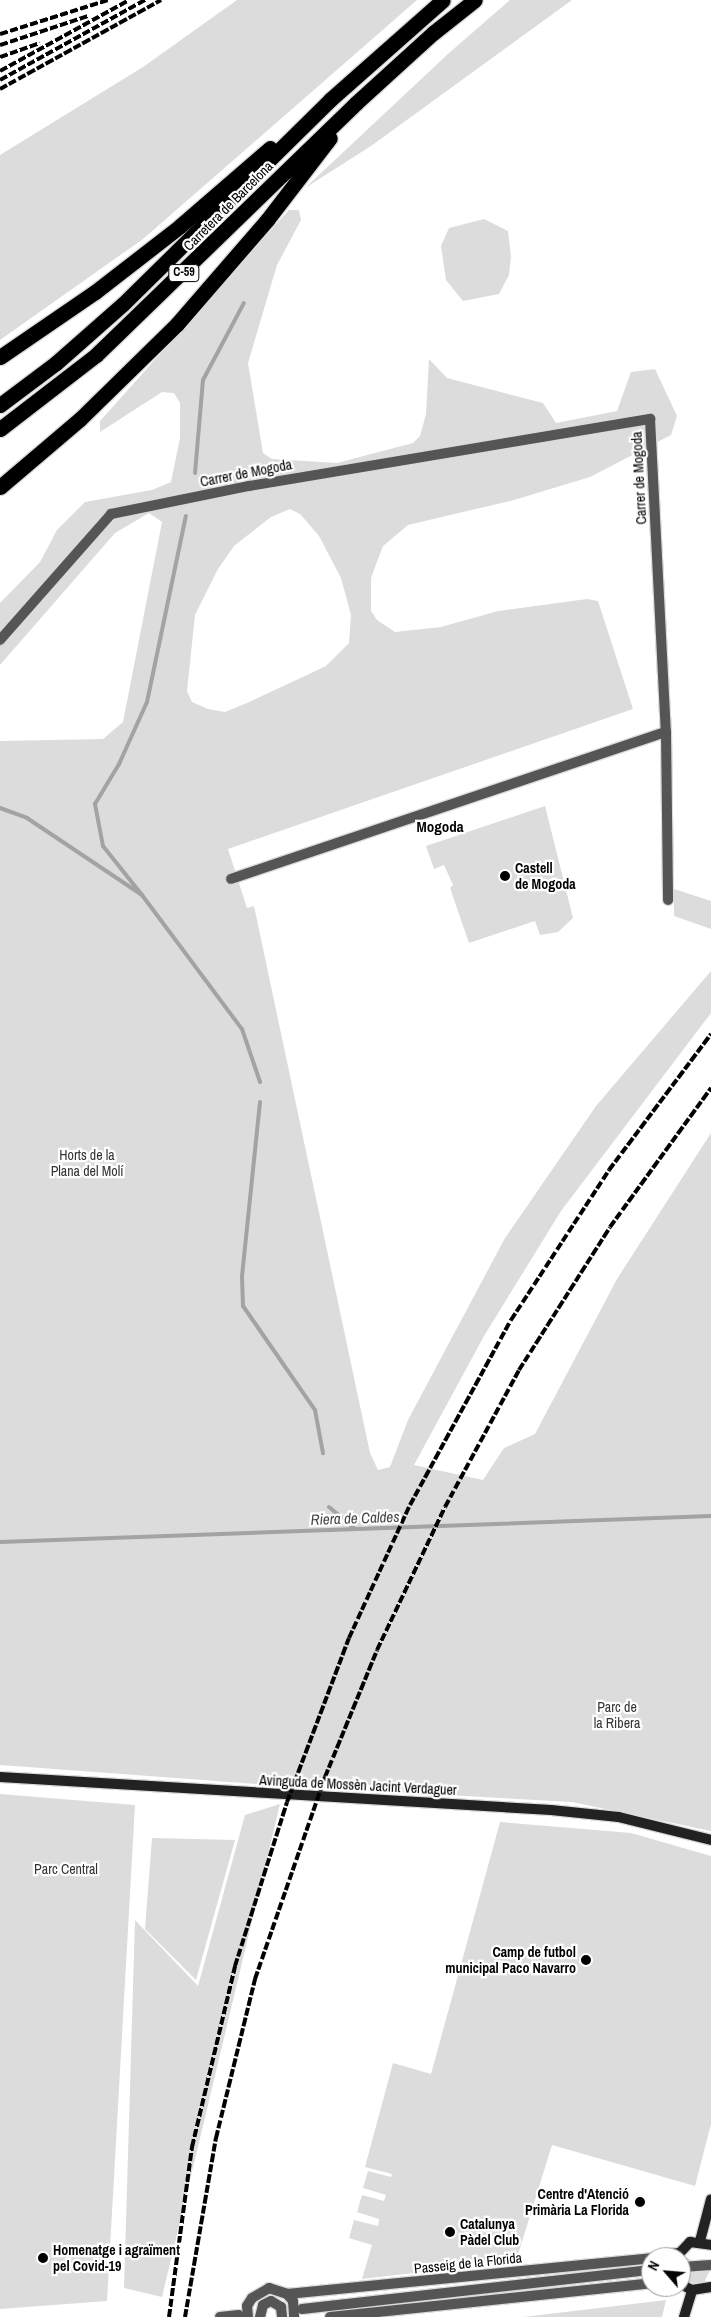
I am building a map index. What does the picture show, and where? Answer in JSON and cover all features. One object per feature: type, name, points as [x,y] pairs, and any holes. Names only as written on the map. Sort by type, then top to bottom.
[{"type":"highway","name":"Carretera de Barcelona","points":[[0,405],[56,363],[123,304],[331,99],[443,0]]},
{"type":"highway","name":"Carretera de Barcelona","points":[[0,429],[59,386],[131,323],[356,103],[433,33],[475,0]]},
{"type":"highway","points":[[0,357],[57,320],[139,258],[331,99]]},
{"type":"highway","points":[[0,486],[80,419],[177,324],[272,214],[356,103]]},
{"type":"main road","name":"Avinguda de Mossèn Jacint Verdaguer","points":[[0,1777],[551,1810],[619,1817],[711,1840]]},
{"type":"main road","points":[[700,2241],[711,2199]]},
{"type":"main road","points":[[685,2247],[690,2242],[700,2241],[711,2245]]},
{"type":"main road","points":[[684,2317],[692,2290],[711,2287]]},
{"type":"street","name":"Carrer de Mogoda","points":[[0,640],[111,514],[249,486],[650,419],[666,732]]},
{"type":"street","points":[[231,879],[666,732],[668,900]]},
{"type":"street","name":"Passeig de la Florida","points":[[252,2315],[248,2306],[260,2291],[269,2288],[287,2294],[641,2259]]},
{"type":"street","points":[[691,2266],[711,2265]]},
{"type":"street","name":"Passeig de la Florida","points":[[302,2309],[641,2271]]},
{"type":"street","points":[[330,2317],[641,2284]]},
{"type":"street","points":[[220,2317],[252,2315],[263,2305],[271,2301],[279,2304],[286,2314],[293,2301],[287,2294]]},
{"type":"green space","points":[[237,0],[417,0],[143,239],[0,340],[0,155],[143,67]]},
{"type":"green space","points":[[510,0],[572,0],[371,146],[305,188],[449,53]]},
{"type":"green space","points":[[289,210],[299,210],[301,220],[277,265],[248,363],[263,453],[272,459],[337,463],[413,443],[420,436],[426,414],[429,359],[447,378],[543,403],[556,423],[617,411],[631,372],[655,369],[677,416],[671,435],[590,477],[514,500],[408,525],[383,546],[371,578],[371,611],[377,620],[395,632],[441,627],[498,611],[587,599],[598,601],[633,709],[228,849],[247,908],[254,906],[370,1453],[378,1470],[390,1467],[408,1420],[505,1238],[596,1106],[711,971],[711,1013],[561,1211],[484,1336],[414,1465],[483,1480],[504,1448],[535,1434],[617,1279],[711,1133],[711,1831],[572,1802],[284,1786],[0,1765],[0,741],[103,739],[123,722],[162,522],[149,513],[115,533],[0,665],[0,603],[40,562],[57,530],[85,502],[152,490],[171,482],[180,438],[180,403],[174,393],[162,392],[100,432],[100,421]],"holes":[[[290,509],[300,514],[319,536],[341,578],[351,615],[349,643],[326,666],[225,712],[208,709],[192,702],[187,691],[195,615],[218,569],[234,546],[271,517]]]},
{"type":"green space","points":[[484,219],[508,231],[511,256],[509,275],[499,294],[463,301],[446,280],[441,246],[449,228]]},
{"type":"green space","points":[[545,806],[573,918],[558,932],[540,935],[535,921],[469,943],[450,888],[453,885],[444,865],[434,869],[426,846]]},
{"type":"green space","points":[[674,889],[711,901],[711,929],[674,916]]},
{"type":"green space","name":"Parc Central","points":[[0,1794],[135,1805],[107,2301],[0,2309]]},
{"type":"green space","points":[[280,1804],[162,2297],[124,2288],[135,1920],[198,1986],[245,1815]]},
{"type":"green space","name":"Camp de futbol municipal Paco Navarro","points":[[500,1822],[631,1833],[711,1856],[711,2124],[695,2186],[552,2145],[516,2261],[362,2279],[372,2245],[349,2238],[354,2220],[378,2226],[379,2219],[357,2212],[362,2195],[384,2201],[386,2195],[363,2188],[368,2171],[391,2177],[392,2174],[365,2167],[393,2063],[431,2074]]},
{"type":"green space","points":[[152,1838],[235,1840],[196,1980],[145,1929]]},
{"type":"green space","points":[[691,2260],[711,2269],[705,2280],[705,2290],[691,2286]]},
{"type":"green space","points":[[666,2300],[662,2317],[523,2317]]},
{"type":"waterway","points":[[195,473],[203,380],[244,303]]},
{"type":"waterway","points":[[142,895],[103,846],[95,804],[119,764],[147,702],[186,516]]},
{"type":"waterway","points":[[0,808],[27,818],[142,895],[242,1029],[260,1082]]},
{"type":"waterway","points":[[260,1102],[242,1277],[243,1306],[315,1410],[323,1453]]},
{"type":"waterway","points":[[329,1507],[355,1529]]},
{"type":"waterway","name":"Riera de Caldes","points":[[0,1542],[711,1516]]},
{"type":"railway","points":[[0,34],[108,0]]},
{"type":"railway","points":[[0,71],[129,0]]},
{"type":"railway","points":[[0,80],[145,0]]},
{"type":"railway","points":[[0,89],[161,0]]},
{"type":"railway","points":[[0,45],[88,16]]},
{"type":"railway","points":[[0,57],[40,43]]},
{"type":"railway","points":[[169,2317],[192,2147],[235,1966],[287,1802],[349,1638],[410,1505],[511,1320],[609,1170],[711,1034]]},
{"type":"railway","points":[[185,2317],[216,2138],[255,1979],[325,1777],[377,1650],[445,1507],[519,1370],[610,1227],[711,1088]]},
{"type":"place","name":"Castell de Mogoda","points":[[505,876]]},
{"type":"place","name":"Camp de futbol municipal Paco Navarro","points":[[586,1960]]},
{"type":"place","name":"Centre d'Atenció Primària La Florida","points":[[640,2202]]},
{"type":"place","name":"Catalunya Pàdel Club","points":[[450,2232]]},
{"type":"place","name":"Homenatge i agraïment pel Covid-19","points":[[43,2258]]},
{"type":"district","name":"Mogoda","points":[[440,827]]},
{"type":"park label","name":"Horts de la Plana del Molí","points":[[87,1164]]},
{"type":"park label","name":"Parc de la Ribera","points":[[617,1715]]}]
